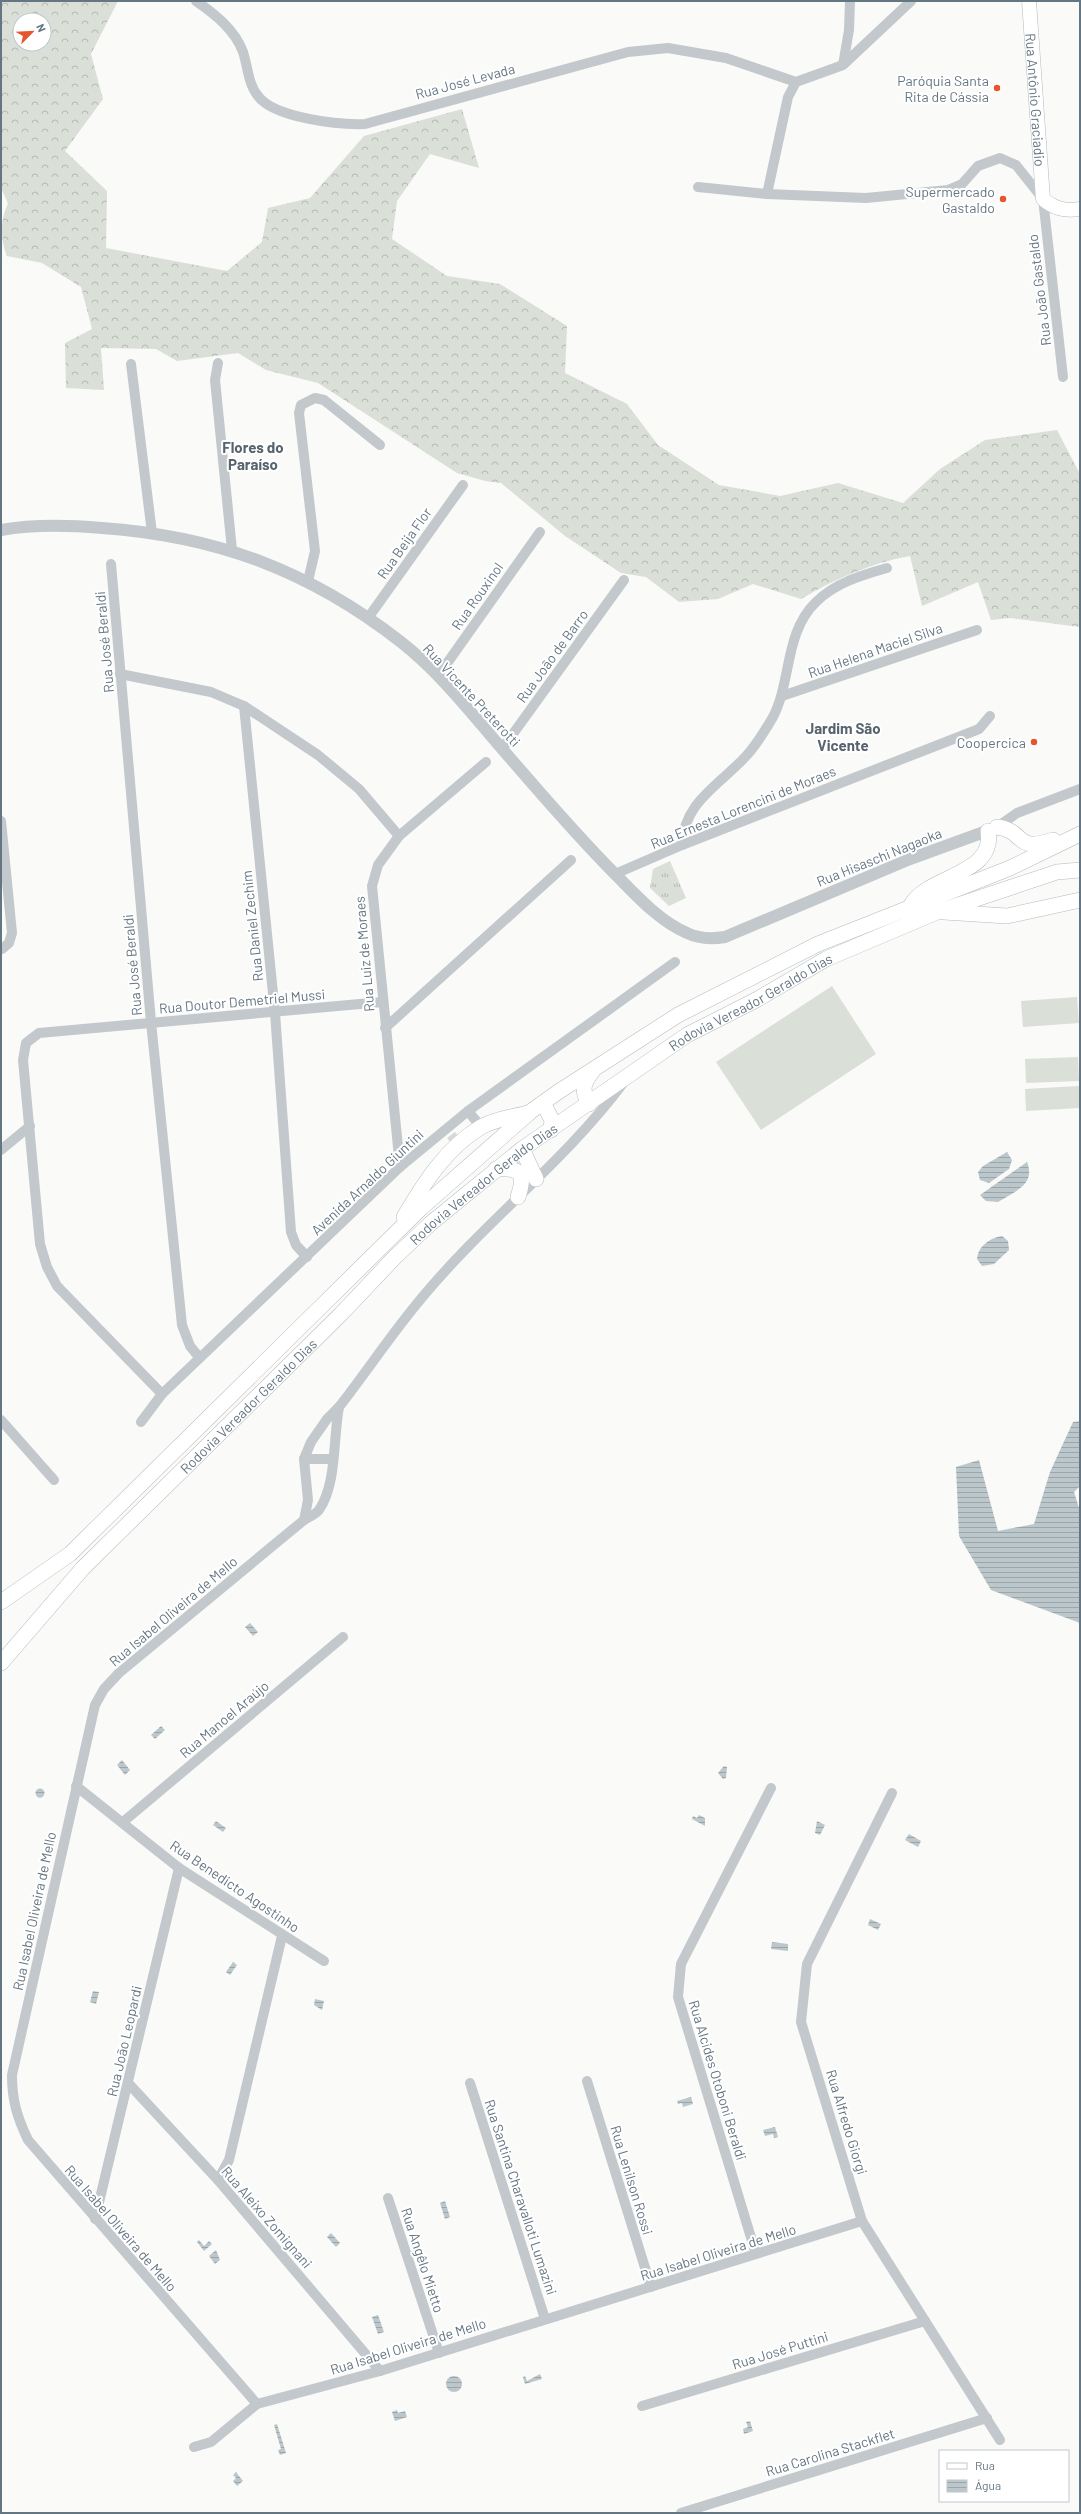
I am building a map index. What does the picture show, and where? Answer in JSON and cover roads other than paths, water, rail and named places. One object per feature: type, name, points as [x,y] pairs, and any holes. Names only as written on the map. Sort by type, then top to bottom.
[{"type":"main road","name":"Rua Antônio Graciadio","points":[[1029,1],[1043,199]]},
{"type":"main road","points":[[1043,199],[1053,207],[1066,210],[1080,209]]},
{"type":"main road","points":[[910,907],[915,898],[926,889],[972,866],[982,857],[993,829],[1008,829],[1021,842],[1029,845],[1037,845],[1058,838],[1077,836]]},
{"type":"main road","name":"Rodovia Vereador Geraldo Dias","points":[[1,1602],[70,1554],[395,1233],[530,1112],[596,1067],[678,1015],[818,944],[1010,868],[1077,836]]},
{"type":"main road","name":"Rodovia Vereador Geraldo Dias","points":[[1,1663],[83,1568],[341,1314],[395,1257],[496,1169],[522,1149],[687,1035],[756,1000],[826,959],[937,912],[1057,872],[1080,870]]},
{"type":"main road","points":[[937,912],[1007,916],[1080,900]]},
{"type":"main road","points":[[589,1104],[583,1089],[584,1082],[596,1067]]},
{"type":"main road","points":[[543,1103],[552,1120],[551,1130]]},
{"type":"main road","points":[[395,1233],[453,1137],[530,1112]]},
{"type":"main road","points":[[522,1149],[536,1179]]},
{"type":"main road","points":[[496,1169],[511,1169],[518,1171],[522,1177],[518,1197]]},
{"type":"street","name":"Rua José Levada","points":[[196,1],[237,39],[252,86],[258,96],[267,105],[279,111],[344,125],[365,124],[628,52],[661,48],[726,58],[796,82]]},
{"type":"street","points":[[842,65],[849,30],[850,1]]},
{"type":"street","points":[[767,194],[788,97],[796,82],[842,65],[911,1]]},
{"type":"street","points":[[698,187],[767,194],[866,198],[948,190],[962,184],[978,166],[1000,158],[1016,165],[1043,199]]},
{"type":"street","name":"Rua João Gastaldo","points":[[1043,199],[1063,377]]},
{"type":"street","points":[[218,363],[215,380],[232,550]]},
{"type":"street","points":[[132,364],[152,533]]},
{"type":"street","points":[[308,581],[315,551],[299,413],[301,405],[315,398],[324,400],[380,445]]},
{"type":"street","name":"Rua Beija Flor","points":[[368,618],[462,485]]},
{"type":"street","name":"Rua Vicente Preterotti","points":[[1,530],[72,526],[152,533],[232,550],[308,581],[368,618],[402,643],[438,676],[615,874],[643,902],[686,933]]},
{"type":"street","name":"Rua Rouxinol","points":[[438,676],[540,532]]},
{"type":"street","name":"Rua José Beraldi","points":[[111,564],[151,1022],[182,1325],[190,1346],[199,1357]]},
{"type":"street","points":[[682,845],[683,829],[694,805],[748,754],[773,717],[782,696],[793,641],[806,614],[816,601],[834,588],[858,576],[887,568]]},
{"type":"street","name":"Rua João de Barro","points":[[502,749],[624,580]]},
{"type":"street","name":"Rua Helena Maciel Silva","points":[[782,696],[977,630]]},
{"type":"street","points":[[120,674],[211,692],[244,706],[330,765],[359,789],[399,836]]},
{"type":"street","name":"Rua Daniel Zechim","points":[[244,706],[275,1013],[291,1232],[296,1245],[307,1257]]},
{"type":"street","name":"Rua Ernesta Lorencini de Moraes","points":[[615,874],[682,845],[979,729],[990,716]]},
{"type":"street","name":"Rua Luiz de Moraes","points":[[400,1167],[382,1002],[372,886],[378,865],[399,836],[486,762]]},
{"type":"street","name":"Rua Hisaschi Nagaoka","points":[[686,933],[704,938],[725,937],[910,858],[993,829],[1018,813],[1080,789]]},
{"type":"street","points":[[1,821],[2,853],[12,933],[9,943],[2,948]]},
{"type":"street","points":[[385,1028],[571,860]]},
{"type":"street","name":"Avenida Arnaldo Giuntini","points":[[141,1422],[162,1394],[199,1357],[307,1257],[400,1167],[453,1137],[468,1112],[675,962]]},
{"type":"street","name":"Rua Doutor Demetriel Mussi","points":[[162,1394],[57,1286],[47,1267],[40,1244],[23,1060],[26,1043],[31,1037],[39,1033],[151,1022],[275,1013],[382,1002]]},
{"type":"street","points":[[304,1520],[308,1500],[304,1459],[311,1442],[327,1419],[339,1407],[425,1294],[609,1102],[631,1073]]},
{"type":"street","points":[[468,1112],[481,1127]]},
{"type":"street","points":[[1,1150],[30,1126]]},
{"type":"street","name":"Rua Isabel Oliveira de Mello","points":[[339,1407],[329,1488],[319,1510],[304,1520],[119,1673],[104,1689],[95,1705],[12,2075],[12,2098],[18,2119],[28,2140],[257,2404],[380,2371],[862,2222]]},
{"type":"street","points":[[1,1420],[54,1480]]},
{"type":"street","points":[[304,1459],[333,1460]]},
{"type":"street","name":"Rua Manoel Araújo","points":[[122,1822],[343,1637]]},
{"type":"street","name":"Rua Benedicto Agostinho","points":[[76,1786],[179,1868],[282,1936],[324,1961]]},
{"type":"street","name":"Rua Alcides Otoboni Beraldi","points":[[756,2254],[678,1997],[682,1964],[771,1788]]},
{"type":"street","name":"Rua Alfredo Giorgi","points":[[892,1793],[807,1964],[801,2022],[862,2222],[1000,2440]]},
{"type":"street","name":"Rua João Leopardi","points":[[95,2219],[129,2084],[179,1868]]},
{"type":"street","points":[[218,2180],[229,2160],[282,1936]]},
{"type":"street","name":"Rua Lenilson Rossi","points":[[587,2081],[651,2287]]},
{"type":"street","name":"Rua Santina Charavalloti Lumazini","points":[[470,2083],[545,2319]]},
{"type":"street","name":"Rua Aleixo Zomignani","points":[[129,2084],[218,2180],[380,2371]]},
{"type":"street","name":"Rua Angêlo Mietto","points":[[388,2198],[439,2353]]},
{"type":"street","name":"Rua José Puttini","points":[[642,2406],[925,2321]]},
{"type":"street","points":[[194,2447],[211,2442],[257,2404]]},
{"type":"street","name":"Rua Carolina Stackflet","points":[[681,2513],[987,2418]]},
{"type":"water","points":[[1007,1152],[1012,1160],[1009,1169],[989,1183],[980,1180],[978,1172],[983,1166]]},
{"type":"water","points":[[1027,1162],[1029,1176],[1026,1182],[1017,1191],[998,1202],[986,1201],[980,1195]]},
{"type":"water","points":[[1002,1236],[1008,1241],[1009,1250],[994,1264],[982,1266],[977,1259],[982,1247],[985,1243]]},
{"type":"water","points":[[1080,1421],[1080,1486],[1074,1492],[1080,1511],[1080,1623],[991,1590],[959,1536],[956,1467],[979,1460],[998,1531],[1034,1524],[1050,1472],[1073,1422]]},
{"type":"water","points":[[250,1623],[258,1632],[253,1636],[245,1627]]},
{"type":"water","points":[[161,1726],[165,1730],[155,1739],[151,1735]]},
{"type":"water","points":[[122,1760],[130,1770],[125,1775],[117,1765]]},
{"type":"water","points":[[724,1766],[727,1767],[726,1778],[723,1779],[718,1773]]},
{"type":"water","points":[[38,1789],[42,1789],[44,1793],[42,1797],[38,1797],[36,1795],[36,1791]]},
{"type":"water","points":[[699,1815],[705,1818],[705,1826],[692,1819],[693,1816],[697,1818]]},
{"type":"water","points":[[216,1821],[226,1828],[223,1832],[213,1825]]},
{"type":"water","points":[[817,1821],[825,1825],[820,1835],[815,1833]]},
{"type":"water","points":[[909,1834],[921,1841],[918,1847],[905,1840]]},
{"type":"water","points":[[870,1919],[881,1924],[878,1930],[868,1925]]},
{"type":"water","points":[[772,1942],[788,1944],[788,1951],[771,1949]]},
{"type":"water","points":[[233,1962],[237,1965],[230,1975],[226,1972]]},
{"type":"water","points":[[93,1991],[99,1992],[96,2004],[90,2002]]},
{"type":"water","points":[[315,1999],[324,2001],[322,2010],[314,2005]]},
{"type":"water","points":[[691,2097],[693,2104],[683,2107],[682,2103],[678,2104],[677,2101]]},
{"type":"water","points":[[775,2127],[778,2137],[774,2138],[773,2134],[765,2136],[763,2130]]},
{"type":"water","points":[[445,2201],[450,2217],[445,2219],[440,2203]]},
{"type":"water","points":[[331,2233],[340,2243],[336,2247],[327,2237]]},
{"type":"water","points":[[199,2240],[204,2246],[209,2241],[212,2244],[204,2251],[197,2242]]},
{"type":"water","points":[[216,2250],[220,2260],[215,2264],[209,2256]]},
{"type":"water","points":[[378,2315],[384,2332],[378,2334],[372,2317]]},
{"type":"water","points":[[540,2374],[542,2379],[525,2384],[523,2377],[525,2376],[527,2381]]},
{"type":"water","points":[[454,2376],[461,2381],[462,2384],[457,2391],[454,2392],[447,2387],[446,2384],[451,2377]]},
{"type":"water","points":[[397,2410],[398,2413],[405,2411],[407,2417],[395,2421],[392,2412]]},
{"type":"water","points":[[750,2421],[753,2431],[744,2434],[743,2429],[748,2427],[746,2422]]},
{"type":"water","points":[[277,2424],[286,2453],[280,2455],[278,2450],[281,2449],[274,2425]]},
{"type":"water","points":[[236,2472],[243,2481],[237,2486],[233,2481],[236,2478],[233,2475]]},
{"type":"tunnel","points":[[451,1135],[455,1140]]},
{"type":"place","name":"Paróquia Santa Rita de Cássia","points":[[997,88]]},
{"type":"place","name":"Supermercado Gastaldo","points":[[1003,199]]},
{"type":"place","name":"Coopercica","points":[[1034,742]]},
{"type":"district","name":"Flores do Paraíso","points":[[253,456]]},
{"type":"district","name":"Jardim São Vicente","points":[[843,736]]}]
